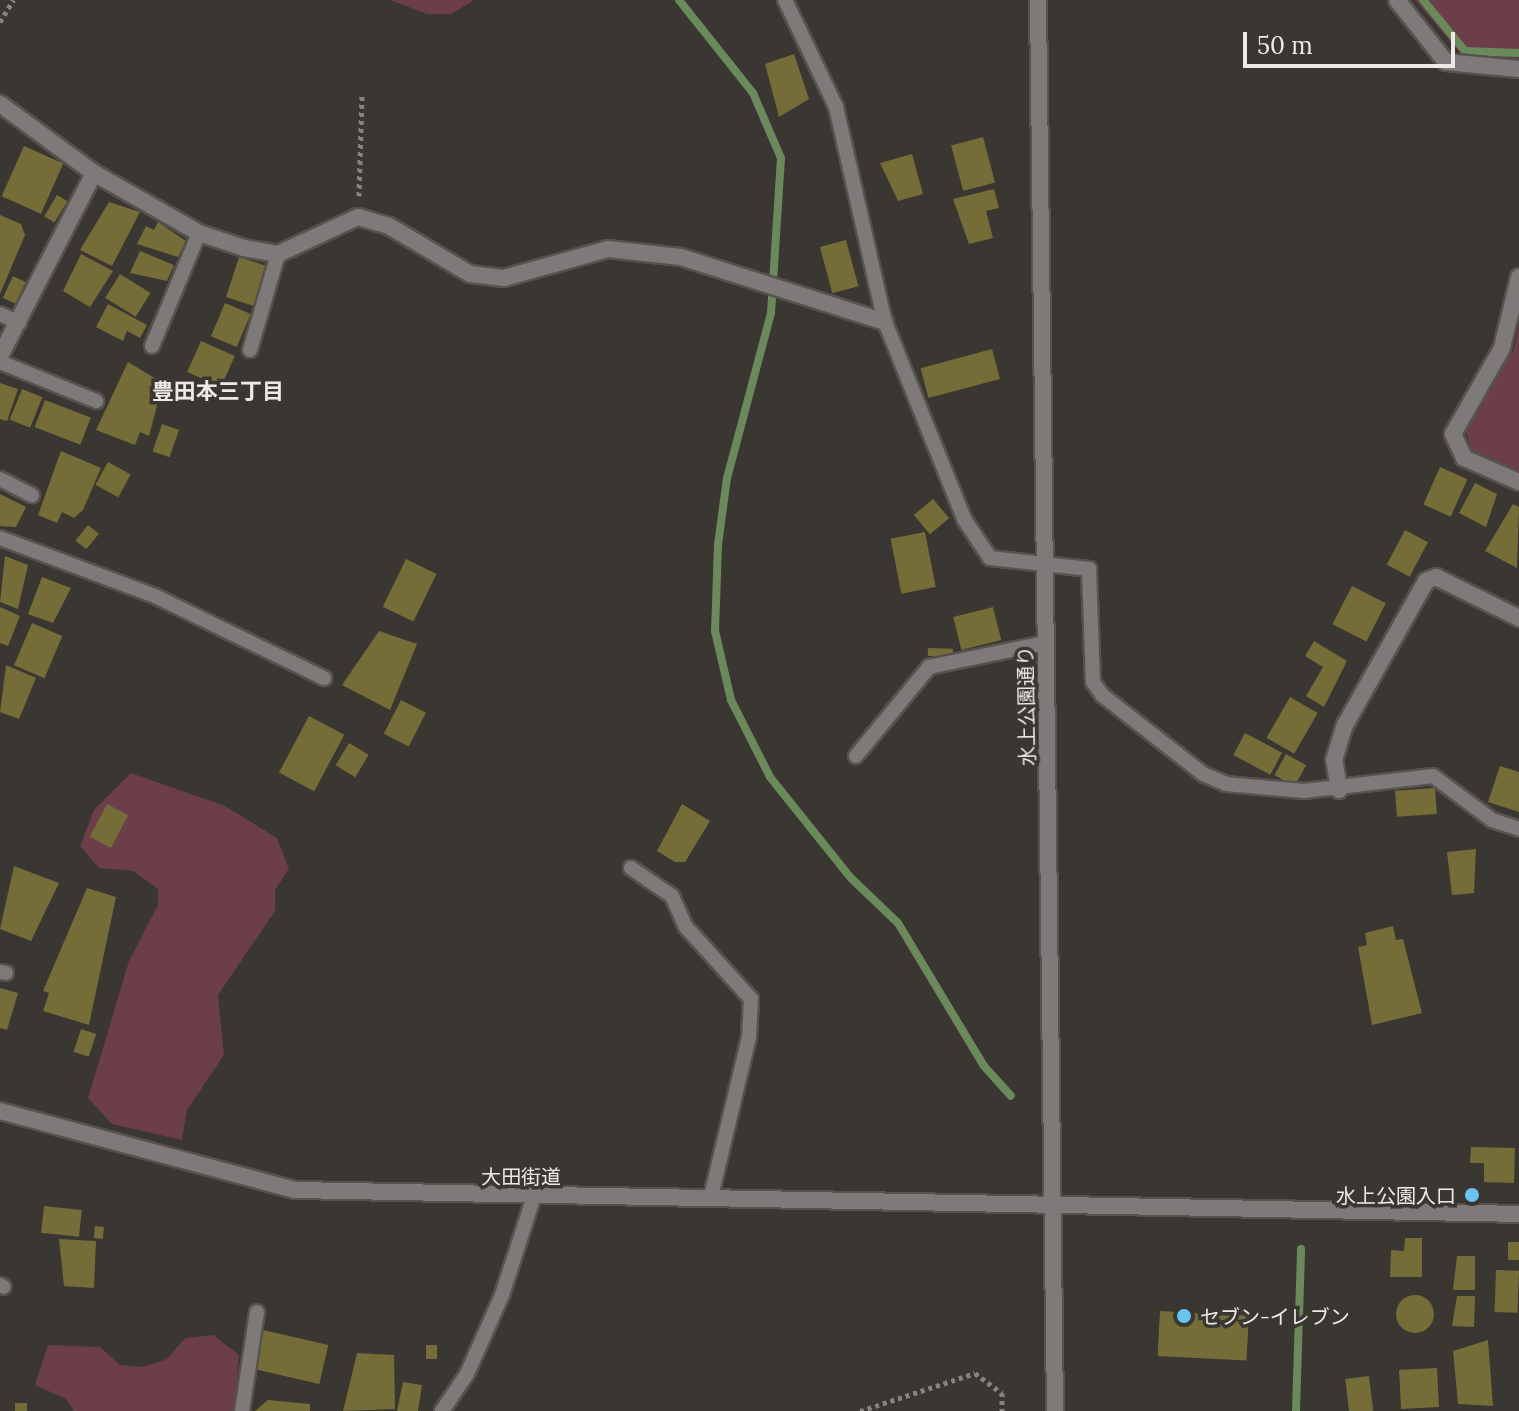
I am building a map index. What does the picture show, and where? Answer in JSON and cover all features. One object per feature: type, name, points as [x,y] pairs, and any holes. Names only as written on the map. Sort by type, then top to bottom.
[{"type":"street","name":"水上公園通り","points":[[1038,0],[1055,1411]]},
{"type":"street","points":[[1397,0],[1446,62],[1519,69]]},
{"type":"street","points":[[0,104],[94,173],[199,233],[278,254],[358,217],[389,226],[470,274],[504,278],[574,252],[622,250],[681,257],[885,322]]},
{"type":"street","points":[[0,356],[94,173]]},
{"type":"street","points":[[1519,277],[1502,348],[1453,434],[1464,458],[1519,482]]},
{"type":"street","points":[[1339,790],[1334,760],[1345,725],[1426,581],[1436,577],[1519,618]]},
{"type":"street","name":"大田街道","points":[[0,1111],[295,1190],[534,1196],[1052,1200],[1519,1214]]},
{"type":"lane","points":[[785,0],[836,107],[885,322],[976,541],[990,558],[1089,569],[1093,682],[1118,711],[1226,784],[1339,790],[1433,776],[1492,820],[1519,829]]},
{"type":"lane","points":[[152,346],[199,233]]},
{"type":"lane","points":[[250,350],[278,254]]},
{"type":"lane","points":[[0,314],[19,323]]},
{"type":"lane","points":[[0,362],[96,401]]},
{"type":"lane","points":[[0,479],[32,495]]},
{"type":"lane","points":[[0,538],[155,596],[324,678]]},
{"type":"lane","points":[[856,756],[929,667],[1045,643]]},
{"type":"lane","points":[[631,868],[672,896],[686,927],[751,999],[749,1037],[711,1196]]},
{"type":"lane","points":[[442,1411],[496,1308],[534,1196]]},
{"type":"lane","points":[[242,1411],[257,1312]]},
{"type":"path","points":[[0,22],[13,0]]},
{"type":"path","points":[[358,217],[362,96]]},
{"type":"path","points":[[860,1411],[952,1374],[975,1373],[1002,1393],[1002,1411]]},
{"type":"shaded area","points":[[390,0],[474,0],[451,14],[427,14]]},
{"type":"shaded area","points":[[1415,0],[1519,0],[1519,58],[1461,54]]},
{"type":"shaded area","points":[[1519,325],[1519,474],[1472,452],[1465,428],[1514,349]]},
{"type":"shaded area","points":[[131,773],[225,806],[277,838],[289,869],[275,890],[275,911],[218,995],[224,1055],[187,1110],[182,1140],[112,1124],[88,1098],[129,961],[158,905],[158,889],[133,871],[99,868],[80,846],[94,810]]},
{"type":"shaded area","points":[[213,1335],[239,1355],[235,1411],[74,1411],[66,1399],[35,1385],[48,1345],[100,1347],[120,1365],[143,1367],[167,1359],[185,1338]]},
{"type":"building","points":[[794,54],[809,99],[779,117],[765,64]]},
{"type":"building","points":[[983,137],[995,182],[963,191],[951,146]]},
{"type":"building","points":[[24,146],[63,163],[41,214],[2,196]]},
{"type":"building","points":[[912,154],[923,194],[898,201],[880,163]]},
{"type":"building","points":[[994,189],[999,208],[986,211],[993,238],[969,244],[953,199]]},
{"type":"building","points":[[57,195],[67,201],[54,223],[44,216]]},
{"type":"building","points":[[109,202],[140,212],[112,266],[80,250]]},
{"type":"building","points":[[0,215],[21,224],[25,235],[0,294]]},
{"type":"building","points":[[158,222],[186,241],[178,257],[137,244],[146,226],[154,230]]},
{"type":"building","points":[[846,240],[858,286],[832,293],[820,247]]},
{"type":"building","points":[[140,251],[174,265],[167,281],[130,273]]},
{"type":"building","points":[[81,254],[113,271],[90,307],[63,291]]},
{"type":"building","points":[[239,257],[267,266],[254,306],[226,297]]},
{"type":"building","points":[[120,274],[151,293],[136,317],[105,298]]},
{"type":"building","points":[[13,276],[26,282],[16,304],[3,298]]},
{"type":"building","points":[[225,303],[251,314],[237,347],[211,336]]},
{"type":"building","points":[[108,304],[147,325],[140,338],[127,331],[123,341],[96,327]]},
{"type":"building","points":[[201,341],[235,356],[221,387],[187,372]]},
{"type":"building","points":[[992,349],[1000,379],[929,398],[921,368]]},
{"type":"building","points":[[128,362],[163,383],[149,436],[140,432],[135,445],[96,430]]},
{"type":"building","points":[[0,383],[18,389],[7,421],[0,419]]},
{"type":"building","points":[[22,389],[42,397],[30,428],[10,420]]},
{"type":"building","points":[[45,400],[91,418],[80,445],[35,427]]},
{"type":"building","points":[[162,424],[179,430],[170,457],[153,451]]},
{"type":"building","points":[[61,451],[101,468],[83,510],[74,518],[62,512],[57,523],[38,515]]},
{"type":"building","points":[[108,462],[131,475],[118,497],[95,485]]},
{"type":"building","points":[[1440,467],[1467,479],[1451,517],[1423,504]]},
{"type":"building","points":[[1475,483],[1497,494],[1486,527],[1459,513]]},
{"type":"building","points":[[0,494],[26,507],[16,527],[0,526]]},
{"type":"building","points":[[933,499],[949,518],[930,534],[914,515]]},
{"type":"building","points":[[1513,504],[1519,507],[1517,568],[1485,551]]},
{"type":"building","points":[[88,525],[99,534],[86,549],[75,541]]},
{"type":"building","points":[[1405,530],[1428,542],[1410,577],[1387,564]]},
{"type":"building","points":[[925,532],[936,587],[901,594],[891,539]]},
{"type":"building","points":[[5,556],[28,565],[18,609],[0,602]]},
{"type":"building","points":[[406,559],[437,574],[413,622],[383,607]]},
{"type":"building","points":[[42,577],[71,588],[53,623],[28,614]]},
{"type":"building","points":[[1352,586],[1386,603],[1366,642],[1332,624]]},
{"type":"building","points":[[0,607],[20,616],[8,646],[0,643]]},
{"type":"building","points":[[993,607],[1001,640],[961,650],[953,617]]},
{"type":"building","points":[[32,623],[62,636],[44,678],[14,665]]},
{"type":"building","points":[[379,631],[417,644],[390,710],[342,685]]},
{"type":"building","points":[[1314,641],[1347,661],[1324,707],[1306,696],[1323,667],[1305,656]]},
{"type":"building","points":[[928,648],[953,649],[953,657],[928,656]]},
{"type":"building","points":[[6,665],[36,678],[19,719],[0,712]]},
{"type":"building","points":[[1290,697],[1318,713],[1294,754],[1266,738]]},
{"type":"building","points":[[401,700],[426,713],[409,747],[384,734]]},
{"type":"building","points":[[309,716],[344,735],[314,791],[279,773]]},
{"type":"building","points":[[1245,733],[1282,753],[1270,775],[1233,755]]},
{"type":"building","points":[[349,743],[369,755],[355,777],[336,765]]},
{"type":"building","points":[[1286,754],[1306,765],[1294,786],[1274,775]]},
{"type":"building","points":[[1500,766],[1519,772],[1519,812],[1488,802]]},
{"type":"building","points":[[1435,788],[1437,814],[1397,817],[1395,791]]},
{"type":"building","points":[[107,804],[128,815],[111,848],[90,837]]},
{"type":"building","points":[[682,804],[710,821],[685,862],[675,862],[657,851]]},
{"type":"building","points":[[1476,849],[1474,893],[1452,895],[1447,852]]},
{"type":"building","points":[[14,866],[59,883],[31,941],[0,929]]},
{"type":"building","points":[[87,888],[116,897],[89,1025],[43,1011],[49,993],[43,991]]},
{"type":"building","points":[[1393,926],[1396,940],[1403,939],[1422,1013],[1372,1025],[1358,947],[1367,945],[1365,933]]},
{"type":"building","points":[[0,988],[18,993],[7,1030],[0,1028]]},
{"type":"building","points":[[81,1029],[96,1034],[89,1057],[74,1052]]},
{"type":"building","points":[[1471,1147],[1515,1148],[1514,1183],[1484,1182],[1484,1163],[1470,1163]]},
{"type":"building","points":[[44,1206],[82,1210],[79,1237],[41,1233]]},
{"type":"building","points":[[95,1226],[104,1227],[103,1239],[94,1238]]},
{"type":"building","points":[[1405,1238],[1422,1238],[1422,1277],[1390,1277],[1391,1250],[1404,1251]]},
{"type":"building","points":[[59,1239],[96,1241],[94,1288],[64,1286]]},
{"type":"building","points":[[1508,1242],[1519,1242],[1519,1260],[1508,1260]]},
{"type":"building","points":[[1457,1256],[1475,1256],[1475,1290],[1453,1290]]},
{"type":"building","points":[[1496,1270],[1519,1271],[1518,1313],[1495,1312]]},
{"type":"building","points":[[1415,1295],[1428,1301],[1434,1314],[1428,1327],[1415,1333],[1402,1327],[1396,1314],[1402,1301]]},
{"type":"building","points":[[1457,1296],[1475,1296],[1474,1327],[1452,1326]]},
{"type":"building","points":[[1160,1311],[1249,1316],[1247,1361],[1158,1356]]},
{"type":"building","points":[[263,1330],[328,1345],[319,1384],[254,1369]]},
{"type":"building","points":[[1488,1340],[1493,1406],[1458,1404],[1453,1351]]},
{"type":"building","points":[[426,1345],[437,1345],[437,1359],[426,1359]]},
{"type":"building","points":[[357,1353],[394,1355],[395,1409],[343,1411]]},
{"type":"building","points":[[1437,1368],[1439,1407],[1401,1409],[1399,1370]]},
{"type":"building","points":[[1369,1376],[1373,1411],[1349,1411],[1345,1379]]},
{"type":"building","points":[[403,1382],[422,1385],[418,1411],[397,1411]]},
{"type":"building","points":[[268,1400],[310,1404],[310,1411],[255,1411]]},
{"type":"building","points":[[15,1403],[27,1403],[27,1411],[15,1411]]},
{"type":"waterway","points":[[679,0],[753,93],[781,158],[771,313],[727,478],[718,545],[715,631],[731,700],[770,777],[851,878],[898,923],[984,1066],[1011,1096]]},
{"type":"waterway","points":[[1423,0],[1465,51],[1519,53]]},
{"type":"waterway","points":[[1296,1411],[1301,1249]]},
{"type":"place","name":"水上公園入口","points":[[1472,1195]]},
{"type":"place","name":"セブン-イレブン","points":[[1184,1316]]},
{"type":"district","name":"豊田本三丁目","points":[[218,392]]}]
